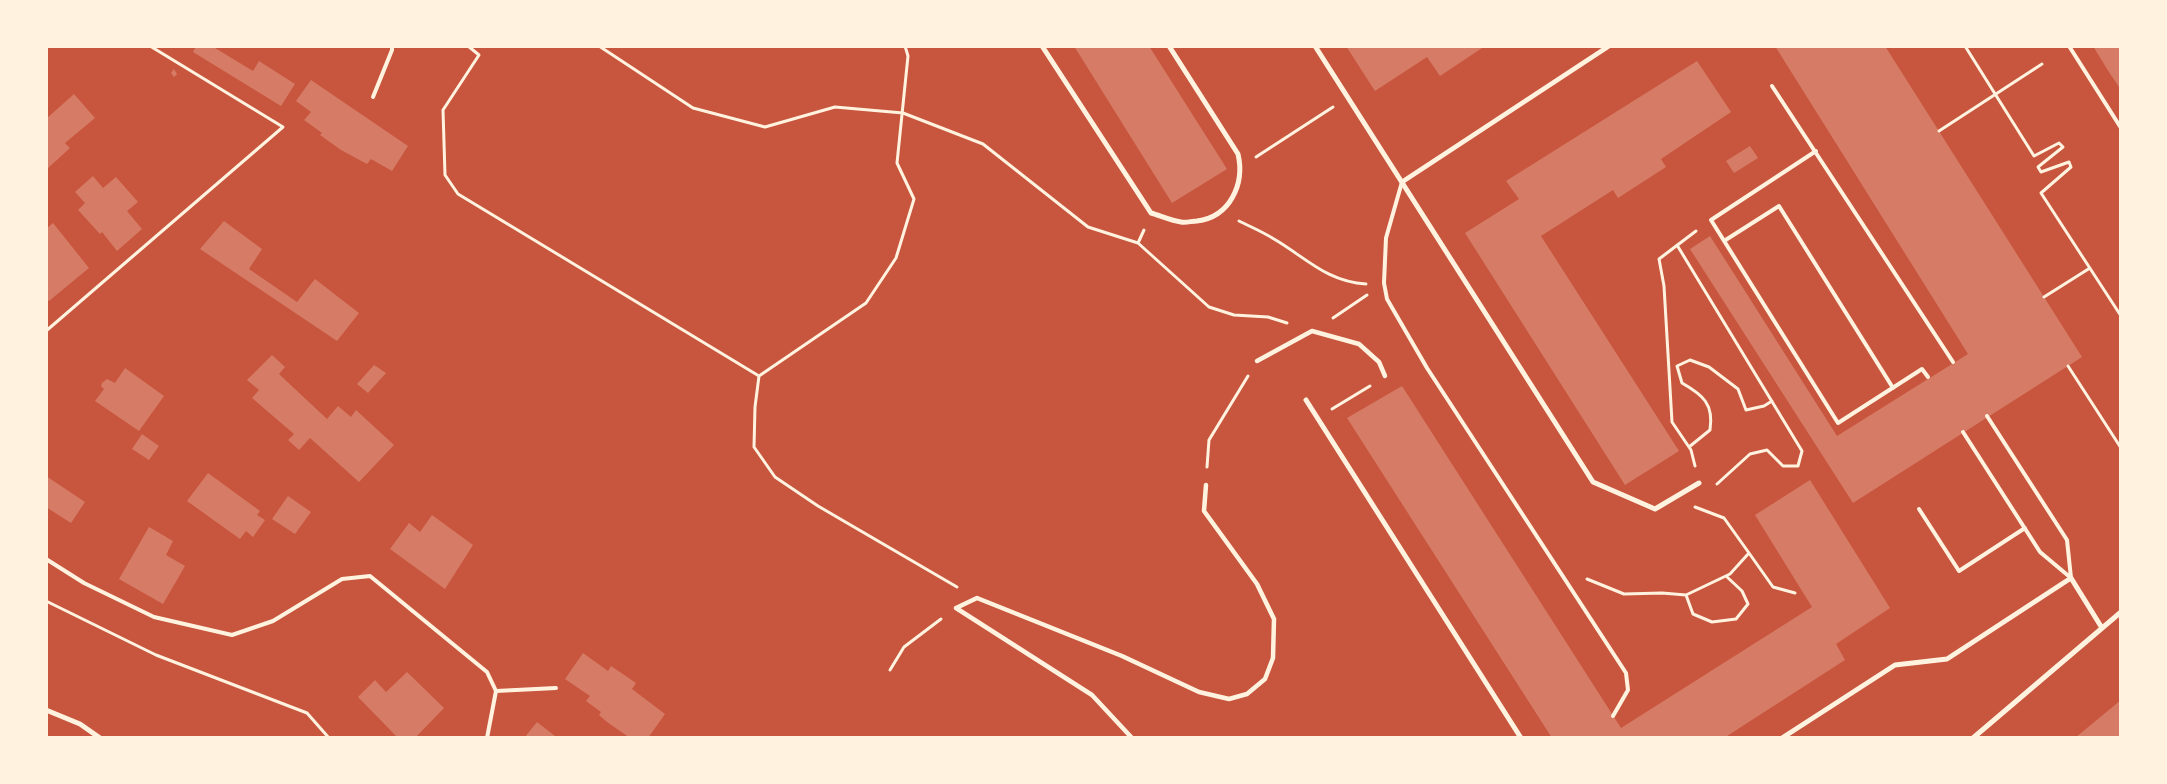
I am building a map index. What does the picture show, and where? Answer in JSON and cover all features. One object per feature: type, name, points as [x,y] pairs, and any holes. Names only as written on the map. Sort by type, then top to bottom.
[{"type":"street","points":[[1042,46],[1152,213],[1182,222],[1206,220],[1224,210],[1237,190],[1241,167],[1238,154],[1169,46]]},
{"type":"street","points":[[1315,46],[1593,482],[1655,509],[1699,483]]},
{"type":"street","points":[[1402,182],[1609,46]]},
{"type":"street","points":[[1257,361],[1312,331],[1359,344],[1379,362],[1385,376]]},
{"type":"street","points":[[1306,400],[1521,738]]},
{"type":"street","points":[[956,608],[977,598],[1122,656],[1199,692],[1229,699],[1247,694],[1265,679],[1273,658],[1274,619],[1257,584],[1204,511],[1206,485]]},
{"type":"street","points":[[1782,738],[1896,665],[1947,659],[2071,578],[2102,628]]},
{"type":"street","points":[[956,608],[1092,695],[1132,738]]},
{"type":"street","points":[[1973,738],[2121,612]]},
{"type":"street","points":[[46,710],[80,724],[100,738]]},
{"type":"lane","points":[[373,97],[392,46]]},
{"type":"lane","points":[[2069,46],[2121,128]]},
{"type":"lane","points":[[1772,86],[1953,362]]},
{"type":"lane","points":[[1816,151],[1711,220],[1838,422],[1922,369],[1928,377]]},
{"type":"lane","points":[[1402,182],[1386,238],[1384,283],[1388,299],[1423,362],[1626,673],[1628,690],[1613,716]]},
{"type":"lane","points":[[1724,241],[1779,206],[1893,388]]},
{"type":"lane","points":[[1987,416],[2067,540],[2071,578]]},
{"type":"lane","points":[[1963,432],[2040,552],[2071,578]]},
{"type":"lane","points":[[1919,509],[1959,571],[2025,528]]},
{"type":"lane","points":[[46,559],[84,583],[154,617],[232,635],[273,621],[342,579],[370,576],[487,672],[496,691],[486,738]]},
{"type":"lane","points":[[496,691],[556,688]]},
{"type":"path","points":[[46,331],[283,127],[150,46]]},
{"type":"path","points":[[468,46],[479,54],[443,110],[445,175],[458,194],[759,376]]},
{"type":"path","points":[[599,46],[693,108],[765,127],[835,107],[903,113],[983,144],[1088,227],[1138,243],[1209,307],[1234,316],[1268,317],[1312,331],[1384,283]]},
{"type":"path","points":[[905,46],[908,56],[897,163],[914,199],[896,258],[866,303],[759,376],[755,407],[754,446],[775,477],[818,506],[977,598]]},
{"type":"path","points":[[1964,46],[2034,156],[2059,143],[2063,147],[2038,167],[2041,172],[2069,162],[2071,167],[2041,193],[2121,316]]},
{"type":"path","points":[[1938,131],[2042,64]]},
{"type":"path","points":[[1241,167],[1348,98]]},
{"type":"path","points":[[1219,212],[1274,239],[1310,263],[1345,282],[1384,283]]},
{"type":"path","points":[[1677,245],[1802,451],[1798,466],[1783,466],[1767,450],[1750,454],[1716,484],[1699,483],[1689,447],[1672,422],[1664,286],[1659,258],[1711,220]]},
{"type":"path","points":[[2044,297],[2090,268]]},
{"type":"path","points":[[1689,447],[1710,430],[1712,417],[1701,394],[1682,383],[1677,366],[1690,360],[1709,367],[1738,389],[1746,410],[1764,406],[1772,401]]},
{"type":"path","points":[[1206,485],[1208,440],[1257,361]]},
{"type":"path","points":[[2068,366],[2121,448]]},
{"type":"path","points":[[1673,499],[1724,518],[1773,588],[1795,594]]},
{"type":"path","points":[[1556,567],[1624,594],[1686,595],[1730,574],[1749,552]]},
{"type":"path","points":[[1686,595],[1693,614],[1712,622],[1736,619],[1748,604],[1742,591],[1726,576]]},
{"type":"path","points":[[46,601],[156,655],[307,713],[329,738]]},
{"type":"path","points":[[890,670],[904,647],[956,608]]},
{"type":"building","points":[[196,46],[217,46],[215,48],[253,71],[259,61],[295,84],[281,106],[193,52]]},
{"type":"building","points":[[1074,46],[1149,46],[1227,169],[1172,203]]},
{"type":"building","points":[[1346,46],[1485,46],[1440,76],[1427,57],[1375,91]]},
{"type":"building","points":[[1775,46],[1885,46],[2082,357],[1853,503],[1690,249],[1710,236],[1837,436],[1968,354]]},
{"type":"building","points":[[2093,46],[2121,46],[2121,90],[2107,69]]},
{"type":"building","points":[[1697,61],[1731,112],[1661,159],[1666,167],[1618,198],[1613,190],[1541,236],[1679,451],[1625,485],[1465,233],[1519,199],[1506,181]]},
{"type":"building","points":[[174,69],[177,74],[174,77],[171,73]]},
{"type":"building","points":[[311,80],[408,146],[392,171],[371,159],[367,164],[341,150],[320,135],[322,133],[304,120],[311,112],[296,101]]},
{"type":"building","points":[[74,94],[95,118],[65,143],[70,148],[46,170],[46,119]]},
{"type":"building","points":[[1750,146],[1758,158],[1734,173],[1726,161]]},
{"type":"building","points":[[93,176],[103,188],[116,177],[138,202],[127,211],[142,229],[117,251],[102,232],[100,234],[78,210],[85,203],[75,192]]},
{"type":"building","points":[[224,221],[262,249],[249,269],[297,302],[315,279],[359,313],[337,341],[200,249]]},
{"type":"building","points":[[53,223],[89,268],[49,301],[46,298],[46,229]]},
{"type":"building","points":[[272,355],[285,367],[279,374],[327,419],[338,406],[351,417],[356,410],[394,445],[359,482],[310,438],[299,450],[288,440],[294,434],[252,398],[259,390],[247,380]]},
{"type":"building","points":[[374,365],[386,373],[368,393],[357,384]]},
{"type":"building","points":[[125,368],[164,396],[139,431],[95,401],[104,389],[101,386],[102,383],[107,379],[115,383]]},
{"type":"building","points":[[1402,386],[1621,728],[1812,607],[1755,515],[1810,480],[1890,608],[1836,644],[1845,660],[1724,738],[1552,738],[1347,418]]},
{"type":"building","points":[[142,434],[159,446],[149,460],[132,449]]},
{"type":"building","points":[[208,473],[260,511],[257,515],[265,520],[253,537],[246,531],[240,539],[187,501]]},
{"type":"building","points":[[46,476],[85,502],[71,523],[46,507]]},
{"type":"building","points":[[288,496],[311,512],[295,534],[272,519]]},
{"type":"building","points":[[432,515],[473,545],[445,589],[390,549],[409,523],[420,532]]},
{"type":"building","points":[[149,527],[173,541],[166,555],[185,566],[163,604],[119,579]]},
{"type":"building","points":[[583,653],[608,671],[611,666],[636,683],[632,689],[665,714],[648,738],[630,738],[607,722],[599,715],[601,712],[586,701],[590,696],[565,679]]},
{"type":"building","points":[[407,672],[444,708],[415,738],[398,738],[358,697],[375,680],[386,692]]},
{"type":"building","points":[[2121,700],[2121,738],[2075,738],[2087,728]]},
{"type":"building","points":[[537,722],[555,736],[558,738],[524,738]]}]
